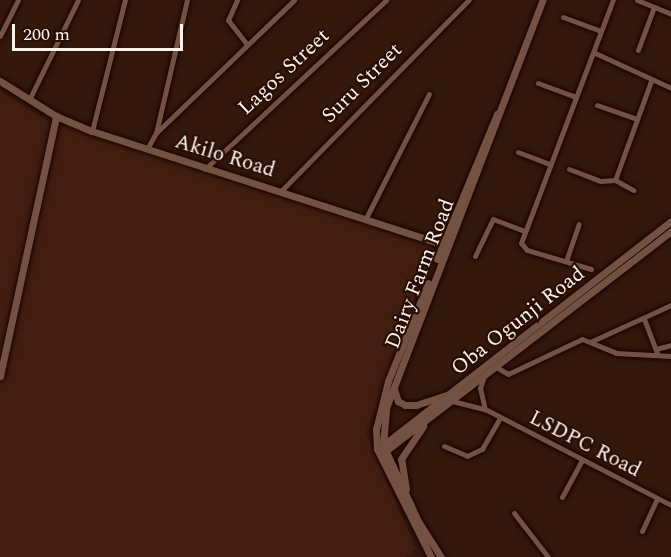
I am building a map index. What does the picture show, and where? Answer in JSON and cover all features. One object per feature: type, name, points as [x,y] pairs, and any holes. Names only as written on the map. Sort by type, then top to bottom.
[{"type":"main road","name":"Dairy Farm Road","points":[[381,450],[376,429],[388,381],[446,245],[543,0]]},
{"type":"main road","name":"Akilo Road","points":[[0,81],[56,116],[92,130],[205,169],[281,191],[446,245]]},
{"type":"main road","points":[[0,376],[56,116]]},
{"type":"main road","name":"Oba Ogunji Road","points":[[381,450],[601,280],[671,221]]},
{"type":"main road","name":"Oba Ogunji Road","points":[[601,280],[671,231]]},
{"type":"main road","name":"Dairy Farm Road","points":[[381,450],[386,408],[446,245]]},
{"type":"main road","name":"Oba Ogunji Road","points":[[381,450],[429,419],[485,375],[494,364]]},
{"type":"main road","points":[[394,386],[394,395],[405,405],[416,405],[457,391]]},
{"type":"main road","points":[[406,498],[401,459],[429,419]]},
{"type":"main road","points":[[381,450],[432,555]]},
{"type":"main road","points":[[381,450],[432,555]]},
{"type":"street","points":[[0,36],[18,0]]},
{"type":"street","points":[[29,100],[78,0]]},
{"type":"street","points":[[92,130],[125,0]]},
{"type":"street","points":[[147,149],[156,133],[187,0]]},
{"type":"street","points":[[237,0],[228,20],[247,44]]},
{"type":"street","points":[[156,133],[294,0]]},
{"type":"street","name":"Lagos Street","points":[[205,169],[386,0]]},
{"type":"street","name":"Suru Street","points":[[281,191],[469,0]]},
{"type":"street","points":[[591,269],[523,247],[525,231],[595,53],[613,0]]},
{"type":"street","points":[[637,0],[671,14]]},
{"type":"street","points":[[638,50],[654,7]]},
{"type":"street","points":[[563,17],[601,31]]},
{"type":"street","points":[[595,53],[651,81],[671,88]]},
{"type":"street","points":[[615,180],[651,81]]},
{"type":"street","points":[[538,83],[576,97]]},
{"type":"street","points":[[366,218],[429,94]]},
{"type":"street","points":[[597,105],[637,119]]},
{"type":"street","points":[[518,152],[550,164]]},
{"type":"street","points":[[569,169],[601,181],[615,180],[633,190]]},
{"type":"street","points":[[475,256],[493,219],[525,231]]},
{"type":"street","points":[[566,261],[579,224]]},
{"type":"street","points":[[590,342],[671,305]]},
{"type":"street","points":[[644,319],[656,351]]},
{"type":"street","points":[[494,364],[508,374],[579,339],[590,342],[600,349],[639,357],[671,345]]},
{"type":"street","points":[[656,351],[671,356]]},
{"type":"street","points":[[485,375],[480,388],[485,409]]},
{"type":"street","name":"LSDPC Road","points":[[452,401],[485,409],[671,506]]},
{"type":"street","points":[[444,446],[467,456],[482,449],[499,418]]},
{"type":"street","points":[[562,497],[582,460]]},
{"type":"street","points":[[642,531],[657,500]]},
{"type":"street","points":[[514,513],[548,557]]},
{"type":"shaded area","points":[[0,91],[46,120],[433,246],[366,434],[416,548],[406,557],[0,557]]}]
